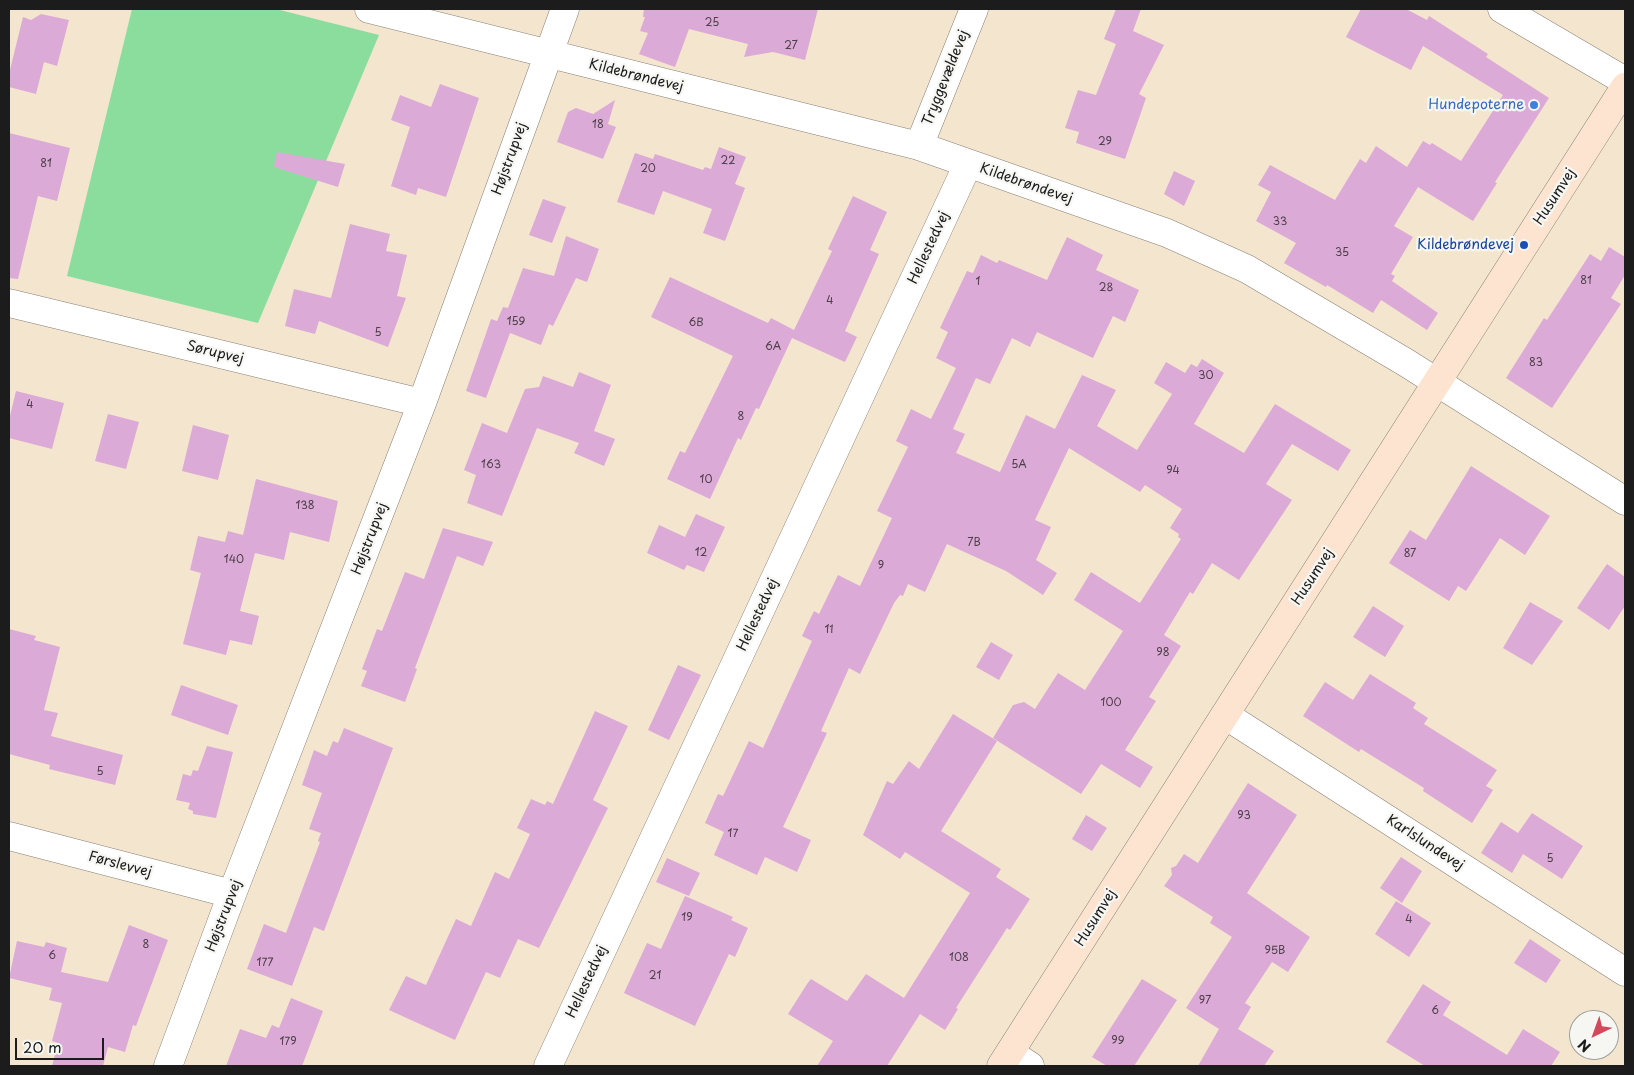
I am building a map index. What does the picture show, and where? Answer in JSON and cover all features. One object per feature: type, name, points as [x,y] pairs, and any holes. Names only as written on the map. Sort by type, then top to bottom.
[{"type":"street","name":"Kildebrøndevej","points":[[369,9],[919,146],[1167,233],[1228,259],[1437,382],[1625,501]]},
{"type":"street","name":"Højstrupvej","points":[[168,1066],[232,894],[422,403],[547,54],[565,9]]},
{"type":"street","name":"Tryggevældevej","points":[[919,146],[974,9]]},
{"type":"street","points":[[1502,9],[1625,81]]},
{"type":"street","name":"Husumvej","points":[[1014,1062],[1225,714],[1625,87]]},
{"type":"street","name":"Hellestedvej","points":[[548,1066],[968,164]]},
{"type":"street","name":"Sørupvej","points":[[9,303],[422,403]]},
{"type":"street","name":"Karlslundevej","points":[[1225,714],[1625,972]]},
{"type":"street","name":"Førslevvej","points":[[9,836],[232,894]]},
{"type":"green space","points":[[132,9],[276,9],[379,35],[258,323],[67,276]]},
{"type":"building","points":[[644,9],[818,9],[805,60],[773,52],[744,57],[748,44],[689,29],[675,67],[639,54],[648,33],[640,31],[645,17],[643,17]]},
{"type":"building","points":[[1116,9],[1141,9],[1133,31],[1164,45],[1139,94],[1146,98],[1125,159],[1076,143],[1079,132],[1065,128],[1078,90],[1096,95],[1116,44],[1104,39]]},
{"type":"building","points":[[1361,9],[1406,9],[1427,20],[1429,16],[1488,54],[1486,57],[1549,98],[1495,182],[1497,183],[1473,221],[1418,187],[1394,226],[1413,237],[1391,274],[1395,276],[1392,281],[1438,313],[1427,330],[1381,300],[1373,313],[1327,285],[1326,287],[1284,263],[1296,243],[1256,221],[1271,192],[1258,185],[1270,165],[1335,200],[1360,159],[1366,163],[1376,146],[1407,167],[1423,141],[1430,145],[1432,143],[1461,161],[1503,95],[1423,46],[1411,70],[1346,37]]},
{"type":"building","points":[[41,14],[69,20],[57,66],[44,62],[36,94],[9,87],[9,74],[23,17],[31,20]]},
{"type":"building","points":[[440,84],[479,98],[446,197],[418,188],[416,195],[391,186],[410,127],[391,120],[400,95],[431,107]]},
{"type":"building","points":[[615,100],[608,124],[616,127],[603,159],[557,142],[568,112],[576,108],[593,114]]},
{"type":"building","points":[[9,133],[70,148],[57,201],[38,196],[18,279],[9,278]]},
{"type":"building","points":[[719,147],[746,157],[735,184],[745,188],[725,241],[703,233],[712,209],[663,191],[654,215],[617,202],[635,153],[653,159],[655,154],[703,170],[705,167],[711,169]]},
{"type":"building","points":[[277,152],[345,164],[338,187],[274,167]]},
{"type":"building","points":[[1174,171],[1195,181],[1184,206],[1164,194]]},
{"type":"building","points":[[853,196],[887,212],[870,250],[879,254],[845,331],[857,337],[845,362],[792,338],[759,409],[756,408],[741,440],[738,438],[710,499],[667,479],[680,451],[685,453],[733,356],[651,317],[670,277],[768,323],[771,318],[794,330],[832,251],[828,249]]},
{"type":"building","points":[[543,199],[566,207],[552,243],[529,235]]},
{"type":"building","points":[[350,224],[390,234],[386,251],[407,255],[397,296],[406,298],[388,347],[319,321],[315,334],[285,326],[294,289],[331,298]]},
{"type":"building","points":[[566,236],[599,249],[587,282],[576,278],[553,326],[549,324],[541,345],[510,333],[486,398],[466,391],[491,319],[497,321],[503,307],[508,308],[523,268],[554,276]]},
{"type":"building","points":[[1067,237],[1103,255],[1096,270],[1139,290],[1125,322],[1113,316],[1093,358],[1037,332],[1030,347],[1012,338],[990,384],[976,378],[953,429],[965,434],[956,453],[1000,472],[1026,415],[1055,429],[1082,375],[1116,390],[1097,426],[1137,450],[1172,394],[1154,383],[1166,362],[1185,373],[1191,364],[1197,367],[1202,359],[1224,373],[1194,424],[1244,453],[1275,404],[1351,450],[1338,471],[1292,444],[1266,484],[1292,500],[1239,580],[1212,563],[1193,594],[1190,592],[1164,635],[1181,646],[1149,697],[1156,701],[1125,750],[1153,767],[1140,788],[1101,764],[1081,794],[993,738],[1013,705],[1024,702],[1035,709],[1058,673],[1085,690],[1123,631],[1074,600],[1091,572],[1140,603],[1181,539],[1178,537],[1179,534],[1170,528],[1182,509],[1145,485],[1140,492],[1069,448],[1035,520],[1051,527],[1036,560],[1057,573],[1043,595],[1006,571],[947,544],[925,592],[908,584],[903,596],[900,595],[894,603],[860,674],[849,668],[821,731],[827,733],[783,827],[811,840],[797,872],[765,857],[757,875],[714,855],[724,832],[705,823],[718,794],[723,796],[749,741],[763,748],[812,641],[802,636],[814,611],[819,614],[838,575],[860,586],[892,518],[877,511],[908,447],[896,441],[911,409],[931,419],[956,368],[936,358],[948,332],[940,328],[967,271],[973,273],[981,255],[997,263],[999,260],[1047,280]]},
{"type":"building","points":[[1609,247],[1625,257],[1625,275],[1611,298],[1621,304],[1552,408],[1506,378],[1544,318],[1547,320],[1590,254],[1601,261]]},
{"type":"building","points":[[579,372],[611,385],[594,431],[615,439],[604,466],[574,453],[579,443],[537,428],[502,516],[467,503],[476,475],[464,470],[482,423],[507,433],[525,389],[539,387],[543,376],[573,387]]},
{"type":"building","points":[[16,391],[64,403],[52,449],[9,438],[9,420]]},
{"type":"building","points":[[108,414],[139,422],[126,469],[95,461]]},
{"type":"building","points":[[193,425],[229,435],[218,480],[182,471]]},
{"type":"building","points":[[1471,466],[1550,516],[1525,555],[1500,538],[1466,591],[1458,586],[1449,601],[1389,563],[1410,530],[1426,540]]},
{"type":"building","points":[[256,479],[338,501],[329,542],[290,532],[284,560],[255,553],[240,611],[259,616],[252,645],[230,640],[226,655],[183,644],[201,573],[190,570],[198,536],[225,542],[228,531],[243,535]]},
{"type":"building","points":[[696,514],[725,527],[704,572],[687,565],[684,570],[647,553],[659,525],[685,537]]},
{"type":"building","points":[[443,528],[493,542],[483,566],[457,556],[415,668],[417,669],[405,702],[361,686],[367,671],[362,669],[377,629],[382,631],[405,572],[424,579]]},
{"type":"building","points":[[1607,564],[1625,577],[1625,606],[1609,630],[1577,608]]},
{"type":"building","points":[[1530,602],[1563,621],[1532,665],[1503,648]]},
{"type":"building","points":[[1373,606],[1404,626],[1385,657],[1353,637]]},
{"type":"building","points":[[9,629],[36,636],[34,640],[60,647],[44,710],[58,713],[51,736],[123,755],[115,785],[49,769],[50,765],[9,754]]},
{"type":"building","points":[[991,642],[1013,655],[999,680],[976,667]]},
{"type":"building","points":[[678,665],[701,675],[669,740],[648,730]]},
{"type":"building","points":[[1370,674],[1416,703],[1413,708],[1428,718],[1424,724],[1497,770],[1486,786],[1493,790],[1472,823],[1423,791],[1424,788],[1361,749],[1359,752],[1303,716],[1325,682],[1353,700]]},
{"type":"building","points":[[181,685],[238,705],[228,735],[171,715]]},
{"type":"building","points":[[595,711],[628,726],[593,800],[608,808],[539,948],[518,939],[500,978],[486,972],[455,1040],[389,1010],[406,976],[426,985],[456,919],[471,926],[495,872],[509,879],[530,834],[517,828],[531,799],[545,805],[547,801],[553,804]]},
{"type":"building","points":[[953,714],[997,741],[941,831],[1001,869],[996,877],[1030,899],[1010,930],[1007,928],[956,1008],[958,1009],[945,1030],[920,1014],[887,1066],[817,1066],[833,1041],[788,1014],[811,979],[847,1001],[866,974],[904,998],[970,893],[905,852],[900,859],[863,835],[887,781],[893,784],[909,761],[919,769]]},
{"type":"building","points":[[344,728],[393,748],[324,931],[314,927],[292,986],[247,969],[264,924],[286,933],[320,842],[318,841],[321,833],[309,829],[322,793],[302,785],[314,750],[327,756],[333,741],[338,743]]},
{"type":"building","points":[[207,746],[233,752],[216,818],[193,814],[193,811],[188,809],[190,803],[176,800],[183,774],[191,776],[193,770],[198,771]]},
{"type":"building","points":[[1248,783],[1297,815],[1247,893],[1310,937],[1288,972],[1272,962],[1245,1003],[1251,1007],[1238,1029],[1274,1051],[1264,1066],[1198,1066],[1219,1029],[1186,1008],[1232,937],[1210,923],[1213,917],[1164,886],[1172,875],[1171,868],[1176,866],[1184,854],[1198,863]]},
{"type":"building","points":[[1532,813],[1583,846],[1562,879],[1523,854],[1512,873],[1481,853],[1501,822],[1518,833]]},
{"type":"building","points":[[1086,815],[1107,828],[1092,851],[1072,839]]},
{"type":"building","points":[[1401,857],[1422,871],[1402,903],[1380,888]]},
{"type":"building","points":[[667,858],[700,873],[689,896],[656,882]]},
{"type":"building","points":[[685,896],[733,917],[731,920],[748,928],[735,957],[729,954],[695,1026],[624,993],[647,943],[661,949]]},
{"type":"building","points":[[1396,901],[1431,923],[1409,957],[1375,934]]},
{"type":"building","points":[[129,925],[168,940],[136,1026],[133,1025],[125,1052],[108,1047],[103,1066],[52,1066],[58,1043],[52,1041],[62,1003],[49,1000],[52,988],[9,978],[17,941],[44,947],[46,942],[67,948],[61,972],[108,982]]},
{"type":"building","points":[[1530,939],[1561,960],[1546,983],[1514,963]]},
{"type":"building","points":[[1142,979],[1177,1000],[1134,1066],[1107,1066],[1092,1057]]},
{"type":"building","points":[[1423,984],[1451,1002],[1443,1015],[1507,1055],[1523,1029],[1560,1052],[1551,1066],[1425,1066],[1386,1042]]},
{"type":"building","points":[[291,998],[323,1011],[302,1066],[226,1066],[240,1029],[266,1038],[272,1025],[279,1028]]},
{"type":"place","name":"Hundepoterne","points":[[1534,105]]},
{"type":"place","name":"Kildebrøndevej","points":[[1524,245]]}]
